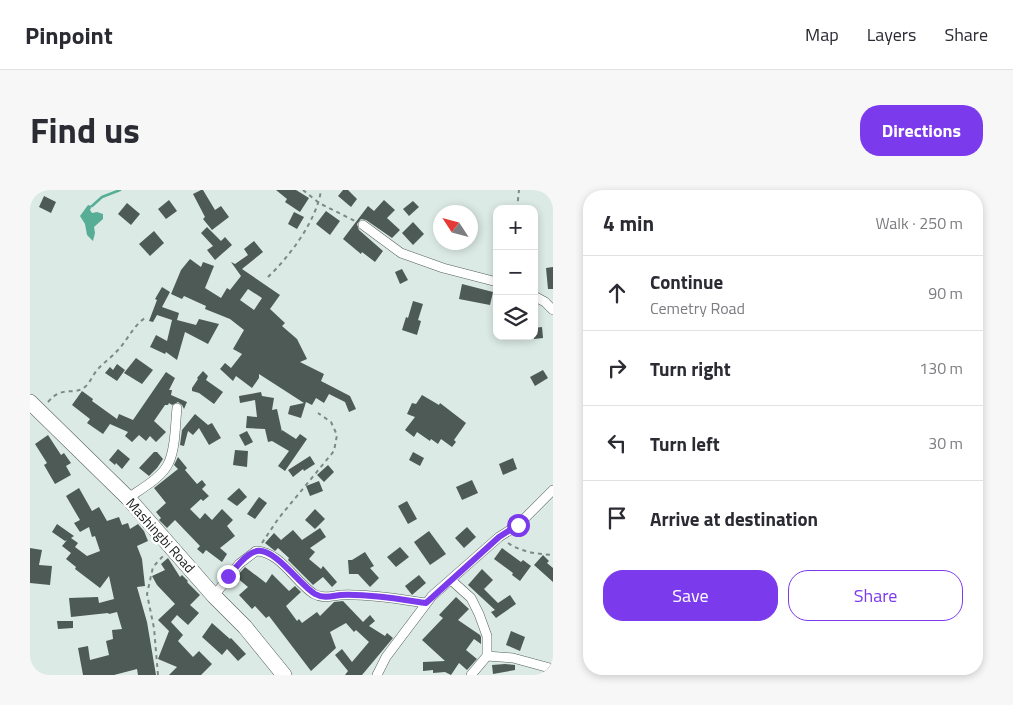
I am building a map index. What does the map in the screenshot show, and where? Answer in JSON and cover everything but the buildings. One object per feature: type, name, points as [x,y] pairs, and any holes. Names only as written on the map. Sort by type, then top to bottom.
[{"type":"main road","name":"Mashingbi Road","points":[[35,407],[128,498],[214,596],[245,627],[284,675]]},
{"type":"street","points":[[363,225],[401,253],[443,268],[493,281]]},
{"type":"street","points":[[538,298],[553,310]]},
{"type":"street","points":[[128,498],[154,481],[169,464],[173,448],[177,408]]},
{"type":"street","points":[[377,675],[386,657],[426,603],[499,537],[518,525],[553,490]]},
{"type":"street","points":[[214,596],[239,564],[256,551],[263,551],[273,557],[304,586],[315,594],[324,597],[356,595],[426,603]]},
{"type":"street","points":[[451,580],[471,598],[488,636],[487,656],[471,675]]},
{"type":"street","points":[[487,656],[513,658],[553,668]]},
{"type":"path","points":[[303,190],[319,203],[363,225]]},
{"type":"path","points":[[268,277],[284,261],[297,242],[319,203],[321,190]]},
{"type":"path","points":[[517,205],[519,190]]},
{"type":"path","points":[[35,407],[60,391],[80,389],[87,386],[99,368],[115,354],[139,322],[145,318]]},
{"type":"path","points":[[256,551],[278,519],[334,451],[337,435],[331,422],[318,413]]},
{"type":"path","points":[[499,537],[515,548],[540,555],[553,555]]},
{"type":"path","points":[[158,675],[154,633],[147,594],[153,567],[159,558],[174,549]]},
{"type":"shaded area","points":[[88,205],[92,206],[90,210],[92,213],[103,214],[103,219],[94,227],[93,241],[87,235],[85,224],[80,216]]},
{"type":"waterway","points":[[92,206],[102,197],[120,190]]},
{"type":"route","points":[[228,576],[248,556],[256,551],[263,551],[285,567],[304,586],[315,594],[324,597],[356,595],[426,603],[499,537],[518,525]]}]
